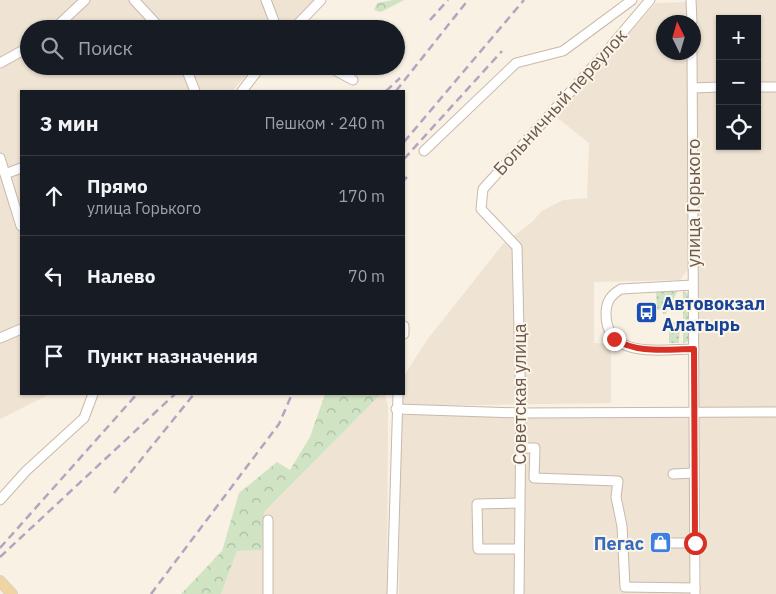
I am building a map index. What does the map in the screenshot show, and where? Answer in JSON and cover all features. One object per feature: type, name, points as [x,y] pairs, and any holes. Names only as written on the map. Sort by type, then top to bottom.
[{"type":"main road","points":[[0,581],[12,594]]},
{"type":"street","points":[[64,20],[85,0]]},
{"type":"street","points":[[134,0],[153,20]]},
{"type":"street","points":[[266,0],[274,20]]},
{"type":"street","points":[[301,20],[320,0]]},
{"type":"street","points":[[424,151],[516,63],[563,51],[632,0]]},
{"type":"street","name":"Больничный переулок","points":[[481,209],[483,189],[650,0]]},
{"type":"street","points":[[691,0],[692,15]]},
{"type":"street","points":[[0,63],[20,51]]},
{"type":"street","name":"улица Горького","points":[[692,60],[695,591]]},
{"type":"street","points":[[189,75],[195,90]]},
{"type":"street","points":[[243,90],[254,75]]},
{"type":"street","points":[[344,75],[353,80]]},
{"type":"street","points":[[693,88],[716,87]]},
{"type":"street","points":[[761,87],[776,87]]},
{"type":"street","points":[[0,158],[20,223]]},
{"type":"street","points":[[5,174],[20,168]]},
{"type":"street","name":"Советская улица","points":[[481,209],[517,247],[521,413],[519,594]]},
{"type":"street","points":[[693,285],[621,289],[608,300],[606,311],[609,331],[614,339],[626,346],[638,350],[694,349]]},
{"type":"street","points":[[0,338],[20,329]]},
{"type":"street","points":[[0,500],[26,471],[84,418],[93,395]]},
{"type":"street","points":[[392,594],[398,395]]},
{"type":"street","points":[[396,409],[521,413],[776,412]]},
{"type":"street","points":[[520,448],[535,448],[534,478]]},
{"type":"street","points":[[672,474],[694,473]]},
{"type":"street","points":[[520,478],[618,481],[616,497],[622,526],[625,587],[643,591],[695,591]]},
{"type":"street","points":[[519,502],[477,504],[478,549],[519,549]]},
{"type":"street","points":[[268,520],[268,594]]},
{"type":"street","points":[[667,543],[695,543]]},
{"type":"shaded area","points":[[0,0],[315,0],[297,20],[20,20],[20,75],[247,75],[233,90],[20,90],[20,395],[48,395],[0,419]]},
{"type":"shaded area","points":[[696,0],[776,0],[776,594],[701,594],[697,60],[701,60],[701,15],[696,15]]},
{"type":"shaded area","points":[[688,2],[688,15],[656,15],[656,60],[688,60],[689,268],[680,280],[594,282],[594,343],[611,344],[611,403],[402,406],[403,395],[405,395],[405,374],[427,340],[503,244],[532,222],[542,211],[563,200],[587,198],[589,143],[555,116],[656,3]]},
{"type":"shaded area","points":[[380,395],[385,395],[388,407],[387,594],[221,594],[237,551],[262,550],[264,512]]},
{"type":"shaded area","points":[[400,415],[691,415],[692,594],[399,594]]},
{"type":"green space","points":[[404,0],[381,12],[374,10],[377,3]]},
{"type":"green space","points":[[678,290],[666,314],[663,314],[663,310],[657,310],[656,291]]},
{"type":"green space","points":[[683,291],[689,294],[689,341],[683,343]]},
{"type":"green space","points":[[680,322],[679,343],[669,343],[669,323]]},
{"type":"green space","points":[[325,395],[380,395],[264,512],[262,550],[237,551],[221,594],[181,594],[222,551],[239,493],[277,462],[290,470],[310,437]]},
{"type":"railway","points":[[430,20],[448,0]]},
{"type":"railway","points":[[397,90],[468,0]]},
{"type":"railway","points":[[405,141],[524,0]]},
{"type":"railway","points":[[405,158],[502,51]]},
{"type":"railway","points":[[387,90],[400,78]]},
{"type":"railway","points":[[0,548],[136,395]]},
{"type":"railway","points":[[0,557],[174,395]]},
{"type":"railway","points":[[114,493],[193,395]]},
{"type":"railway","points":[[151,594],[279,424],[292,395]]},
{"type":"place","name":"Автовокзал Алатырь","points":[[646,313]]},
{"type":"place","name":"Пегас","points":[[660,543]]},
{"type":"route","points":[[614,339],[638,350],[694,349],[695,543]]}]
